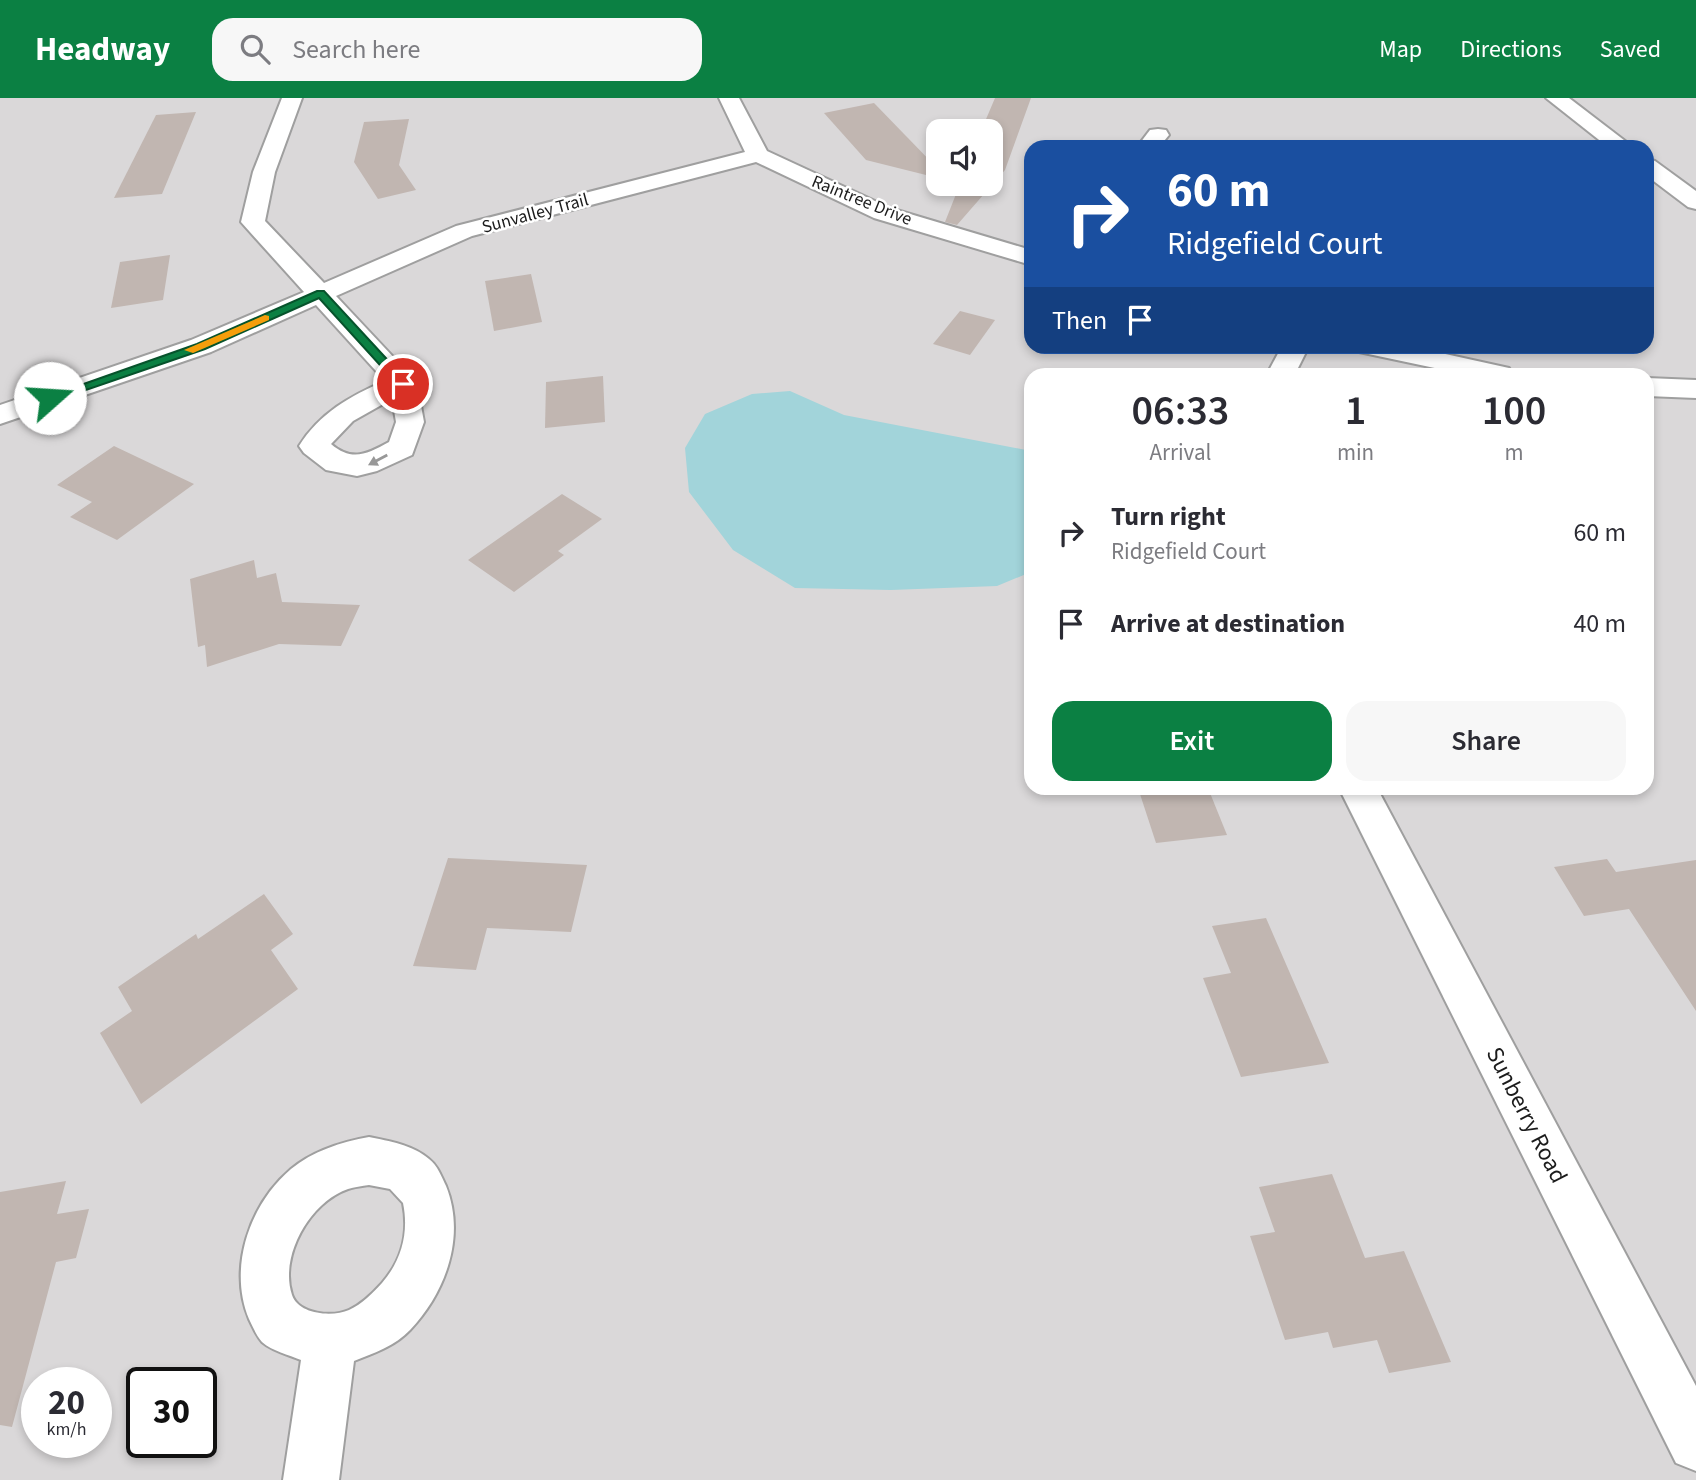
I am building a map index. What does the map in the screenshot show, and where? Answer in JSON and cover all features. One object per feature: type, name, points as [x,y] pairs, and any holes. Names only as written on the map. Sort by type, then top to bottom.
[{"type":"street","points":[[292,98],[264,172],[253,222],[403,384]]},
{"type":"street","points":[[729,98],[758,155]]},
{"type":"street","points":[[1556,98],[1613,140]]},
{"type":"street","name":"Sunvalley Trail","points":[[0,415],[201,346],[464,231],[758,155]]},
{"type":"street","name":"Raintree Drive","points":[[758,155],[883,213],[1024,256]]},
{"type":"street","points":[[1654,171],[1696,202]]},
{"type":"street","points":[[1406,354],[1471,368]]},
{"type":"street","points":[[1654,387],[1696,389]]},
{"type":"street","name":"Sunberry Road","points":[[1362,795],[1696,1443]]},
{"type":"street","points":[[311,1480],[330,1341]]},
{"type":"shaded area","points":[[0,98],[1696,98],[1696,1480],[0,1480]]},
{"type":"water","points":[[790,391],[844,415],[1024,450],[1024,575],[997,586],[891,590],[795,588],[733,550],[689,492],[685,448],[705,414],[752,394]]},
{"type":"building","points":[[995,98],[1031,98],[1003,172],[1003,119],[986,119]]},
{"type":"building","points":[[874,103],[926,157],[926,175],[866,160],[824,113]]},
{"type":"building","points":[[196,112],[162,194],[114,198],[156,115]]},
{"type":"building","points":[[409,119],[399,165],[416,190],[378,199],[354,162],[364,122]]},
{"type":"building","points":[[955,196],[982,196],[957,225],[945,222]]},
{"type":"building","points":[[170,255],[163,300],[111,308],[120,262]]},
{"type":"building","points":[[531,274],[542,322],[494,331],[485,281]]},
{"type":"building","points":[[960,311],[995,320],[970,355],[933,344]]},
{"type":"building","points":[[603,376],[605,422],[545,428],[546,382]]},
{"type":"building","points":[[114,446],[194,484],[117,540],[70,517],[92,502],[57,485]]},
{"type":"building","points":[[562,494],[602,519],[558,551],[564,555],[514,592],[468,560]]},
{"type":"building","points":[[254,560],[257,578],[276,573],[282,602],[360,605],[341,646],[279,644],[207,667],[205,645],[198,647],[190,579]]},
{"type":"building","points":[[1140,795],[1211,795],[1227,835],[1156,843]]},
{"type":"building","points":[[448,858],[587,865],[571,932],[487,928],[476,970],[413,966]]},
{"type":"building","points":[[1607,859],[1616,872],[1696,860],[1696,1011],[1629,909],[1584,916],[1554,867]]},
{"type":"building","points":[[264,894],[293,934],[271,950],[298,989],[141,1104],[100,1033],[132,1011],[118,987],[196,934],[198,939]]},
{"type":"building","points":[[1266,918],[1329,1063],[1241,1077],[1203,978],[1231,973],[1212,926]]},
{"type":"building","points":[[1332,1174],[1365,1258],[1404,1251],[1451,1362],[1389,1373],[1377,1340],[1333,1348],[1328,1332],[1285,1340],[1250,1236],[1275,1232],[1259,1187]]},
{"type":"building","points":[[66,1181],[57,1214],[89,1209],[76,1258],[56,1262],[28,1367],[21,1367],[21,1393],[12,1427],[0,1425],[0,1192]]},
{"type":"slow traffic","points":[[189,350],[265,318]]},
{"type":"route","points":[[50,398],[201,346],[321,293],[403,384]]}]
